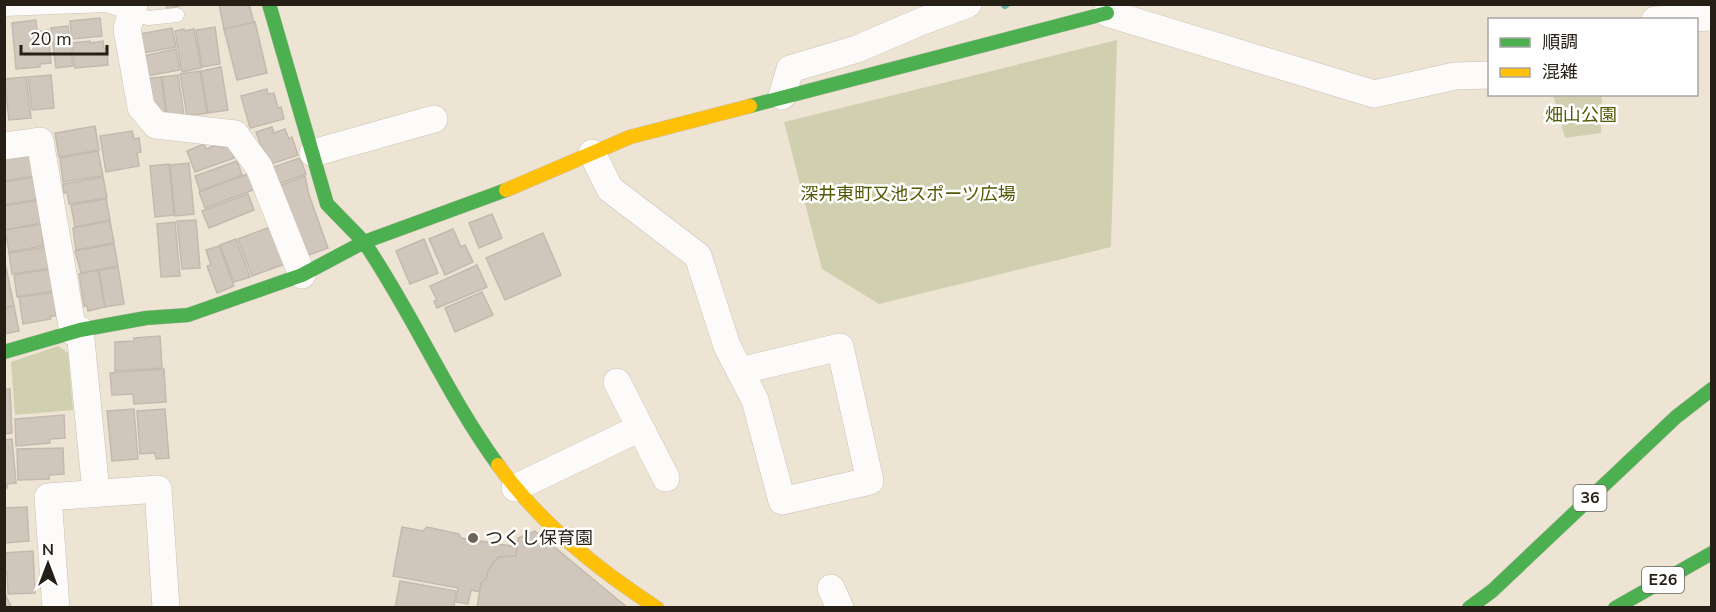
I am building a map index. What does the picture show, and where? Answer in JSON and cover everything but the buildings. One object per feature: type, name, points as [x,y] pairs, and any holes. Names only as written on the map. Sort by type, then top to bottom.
[{"type":"main road","points":[[269,4],[327,204],[364,242],[389,277],[466,416],[515,488],[572,547],[631,592],[657,608]]},
{"type":"main road","points":[[4,352],[76,331],[146,318],[188,315],[302,275],[364,242],[514,187],[630,137],[1107,13]]},
{"type":"main road","name":"36","points":[[1469,608],[1492,591],[1676,417],[1712,389]]},
{"type":"main road","name":"E26","points":[[1616,608],[1712,553]]},
{"type":"street","points":[[782,96],[790,69],[857,49],[917,13],[968,4]]},
{"type":"street","points":[[1107,13],[1139,4]]},
{"type":"street","points":[[133,9],[127,29],[141,107],[156,125],[236,134],[259,167],[302,275]]},
{"type":"street","points":[[1107,13],[1374,94],[1455,76],[1488,75]]},
{"type":"street","points":[[1693,18],[1712,17]]},
{"type":"street","points":[[313,153],[434,119]]},
{"type":"street","points":[[4,146],[40,141],[76,331],[96,492]]},
{"type":"street","points":[[592,153],[610,189],[698,256],[727,346],[755,400],[782,501],[870,481],[840,347],[740,371]]},
{"type":"street","points":[[617,382],[666,478]]},
{"type":"street","points":[[515,488],[640,428]]},
{"type":"street","points":[[56,608],[48,497],[158,489],[166,608]]},
{"type":"lane","points":[[4,9],[106,5],[133,9],[148,18],[177,15]]},
{"type":"green space","name":"深井東町又池スポーツ広場","points":[[1117,40],[1111,247],[879,304],[822,269],[784,122]]},
{"type":"green space","name":"畑山公園","points":[[1553,96],[1602,96],[1601,133],[1565,138]]},
{"type":"green space","points":[[58,346],[68,353],[73,410],[15,415],[11,362]]},
{"type":"traffic: fast","points":[[269,4],[327,204],[364,242],[506,190]]},
{"type":"traffic: fast","points":[[750,106],[1107,13]]},
{"type":"traffic: fast","points":[[4,352],[80,330],[146,318],[188,315],[302,275],[364,242],[382,269],[462,411],[498,465]]},
{"type":"traffic: fast","points":[[1469,608],[1492,591],[1676,417],[1712,389]]},
{"type":"traffic: fast","points":[[1615,608],[1712,553]]},
{"type":"traffic: slow","points":[[506,190],[630,137],[750,106]]},
{"type":"traffic: slow","points":[[498,465],[533,507],[571,544],[613,578],[657,608]]},
{"type":"place","name":"つくし保育園","points":[[473,538]]}]
